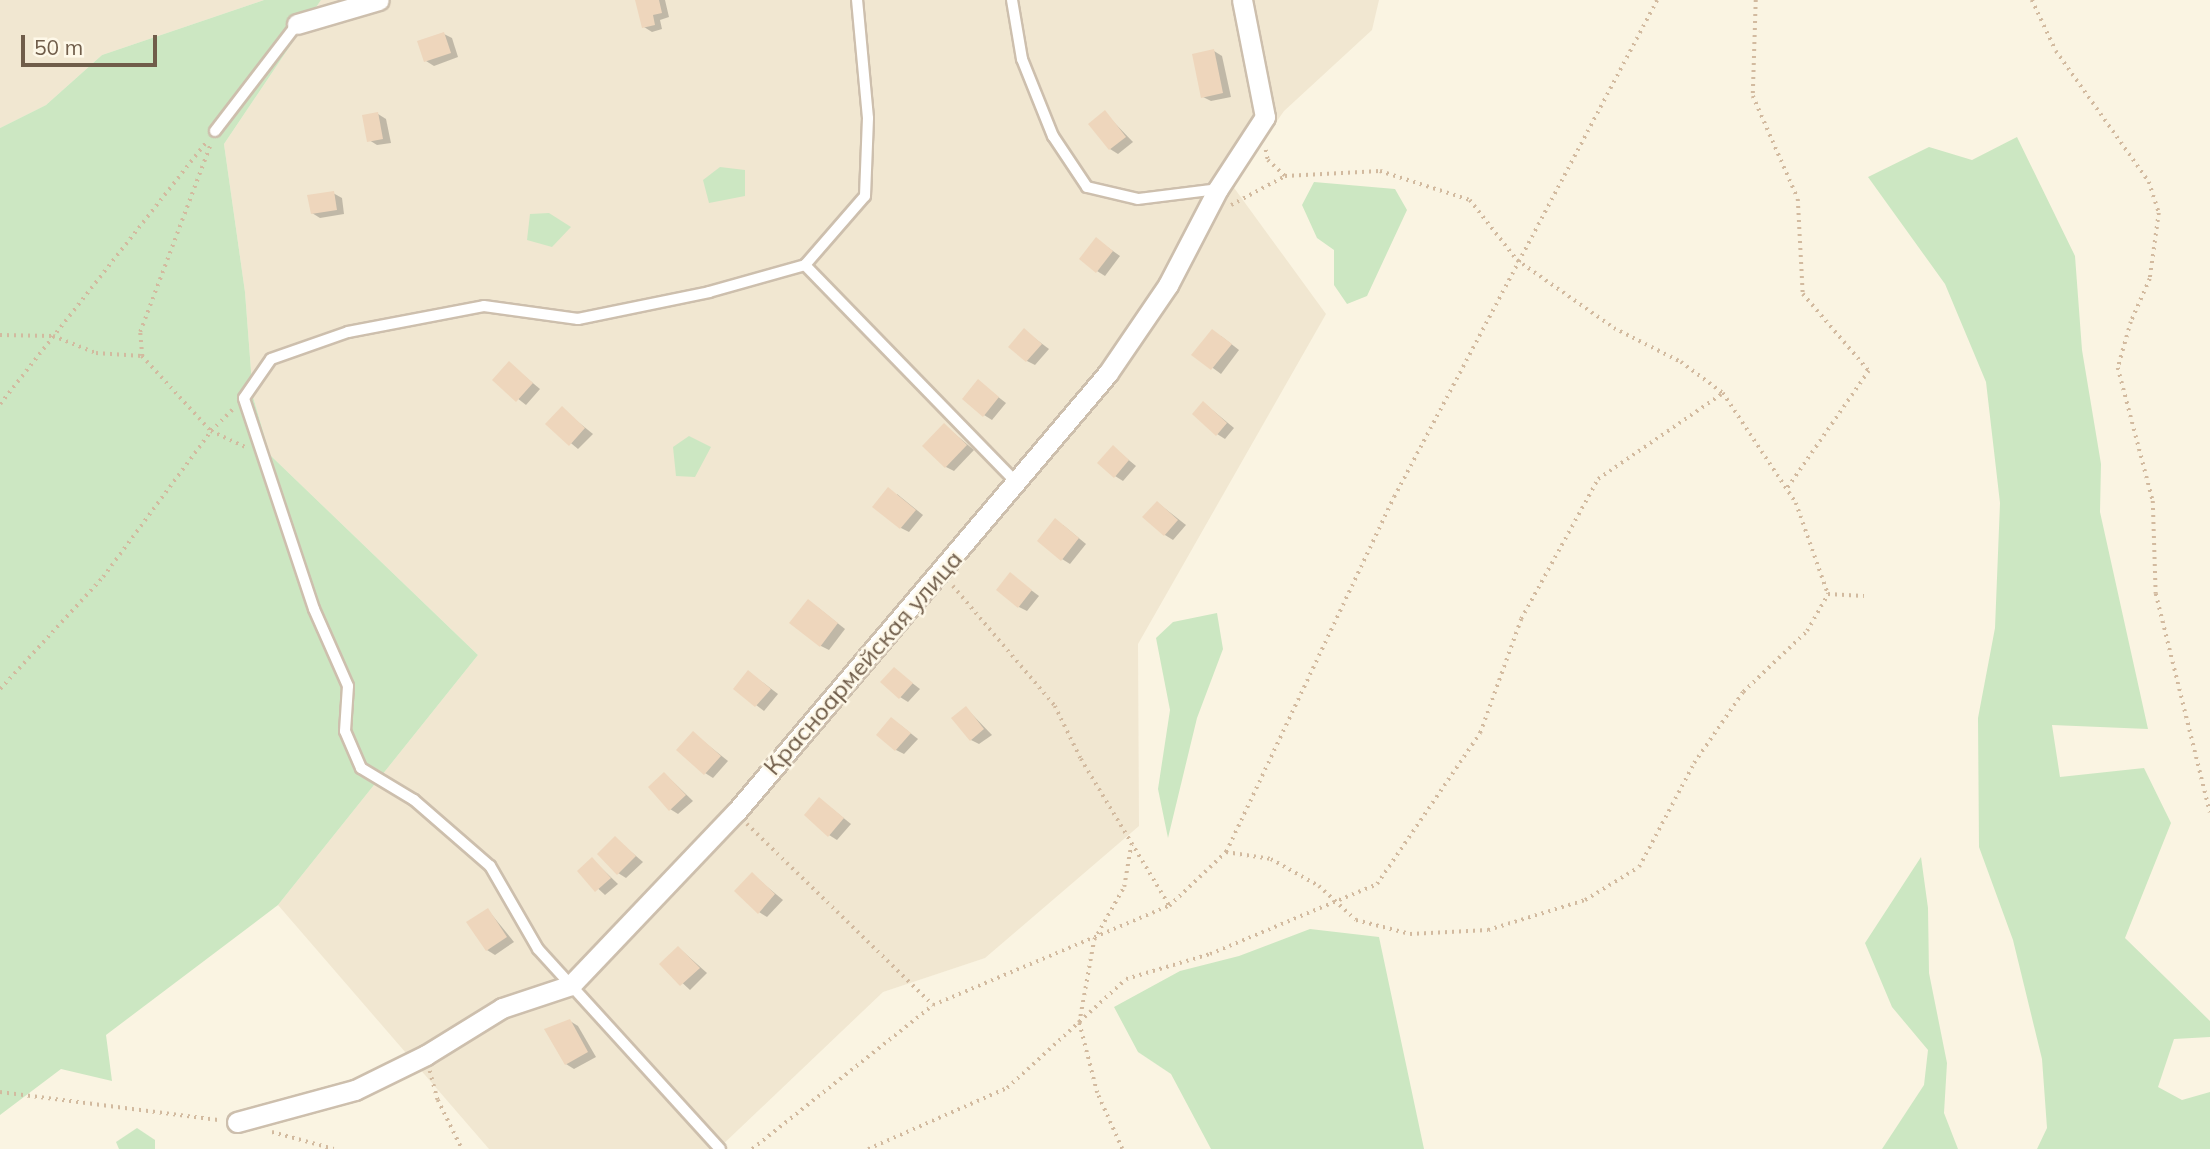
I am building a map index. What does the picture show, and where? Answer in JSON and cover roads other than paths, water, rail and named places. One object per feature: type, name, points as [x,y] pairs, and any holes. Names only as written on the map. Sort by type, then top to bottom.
[{"type":"street","name":"Красноармейская улица","points":[[237,1122],[355,1090],[426,1055],[502,1008],[571,985],[736,812],[898,617],[943,572],[1014,480],[1108,373],[1168,285],[1218,189],[1265,117],[1242,0]]},
{"type":"street","points":[[297,24],[373,1]]},
{"type":"lane","points":[[720,1149],[538,948],[490,866],[414,800],[361,768],[345,731],[348,686],[314,609],[243,398],[271,359],[348,332],[484,306],[578,319],[709,292],[805,265],[865,196],[868,118],[857,0]]},
{"type":"lane","points":[[1012,0],[1022,59],[1053,136],[1087,187],[1138,199],[1218,189]]},
{"type":"lane","points":[[215,131],[297,24]]},
{"type":"lane","points":[[805,265],[1014,480]]}]
